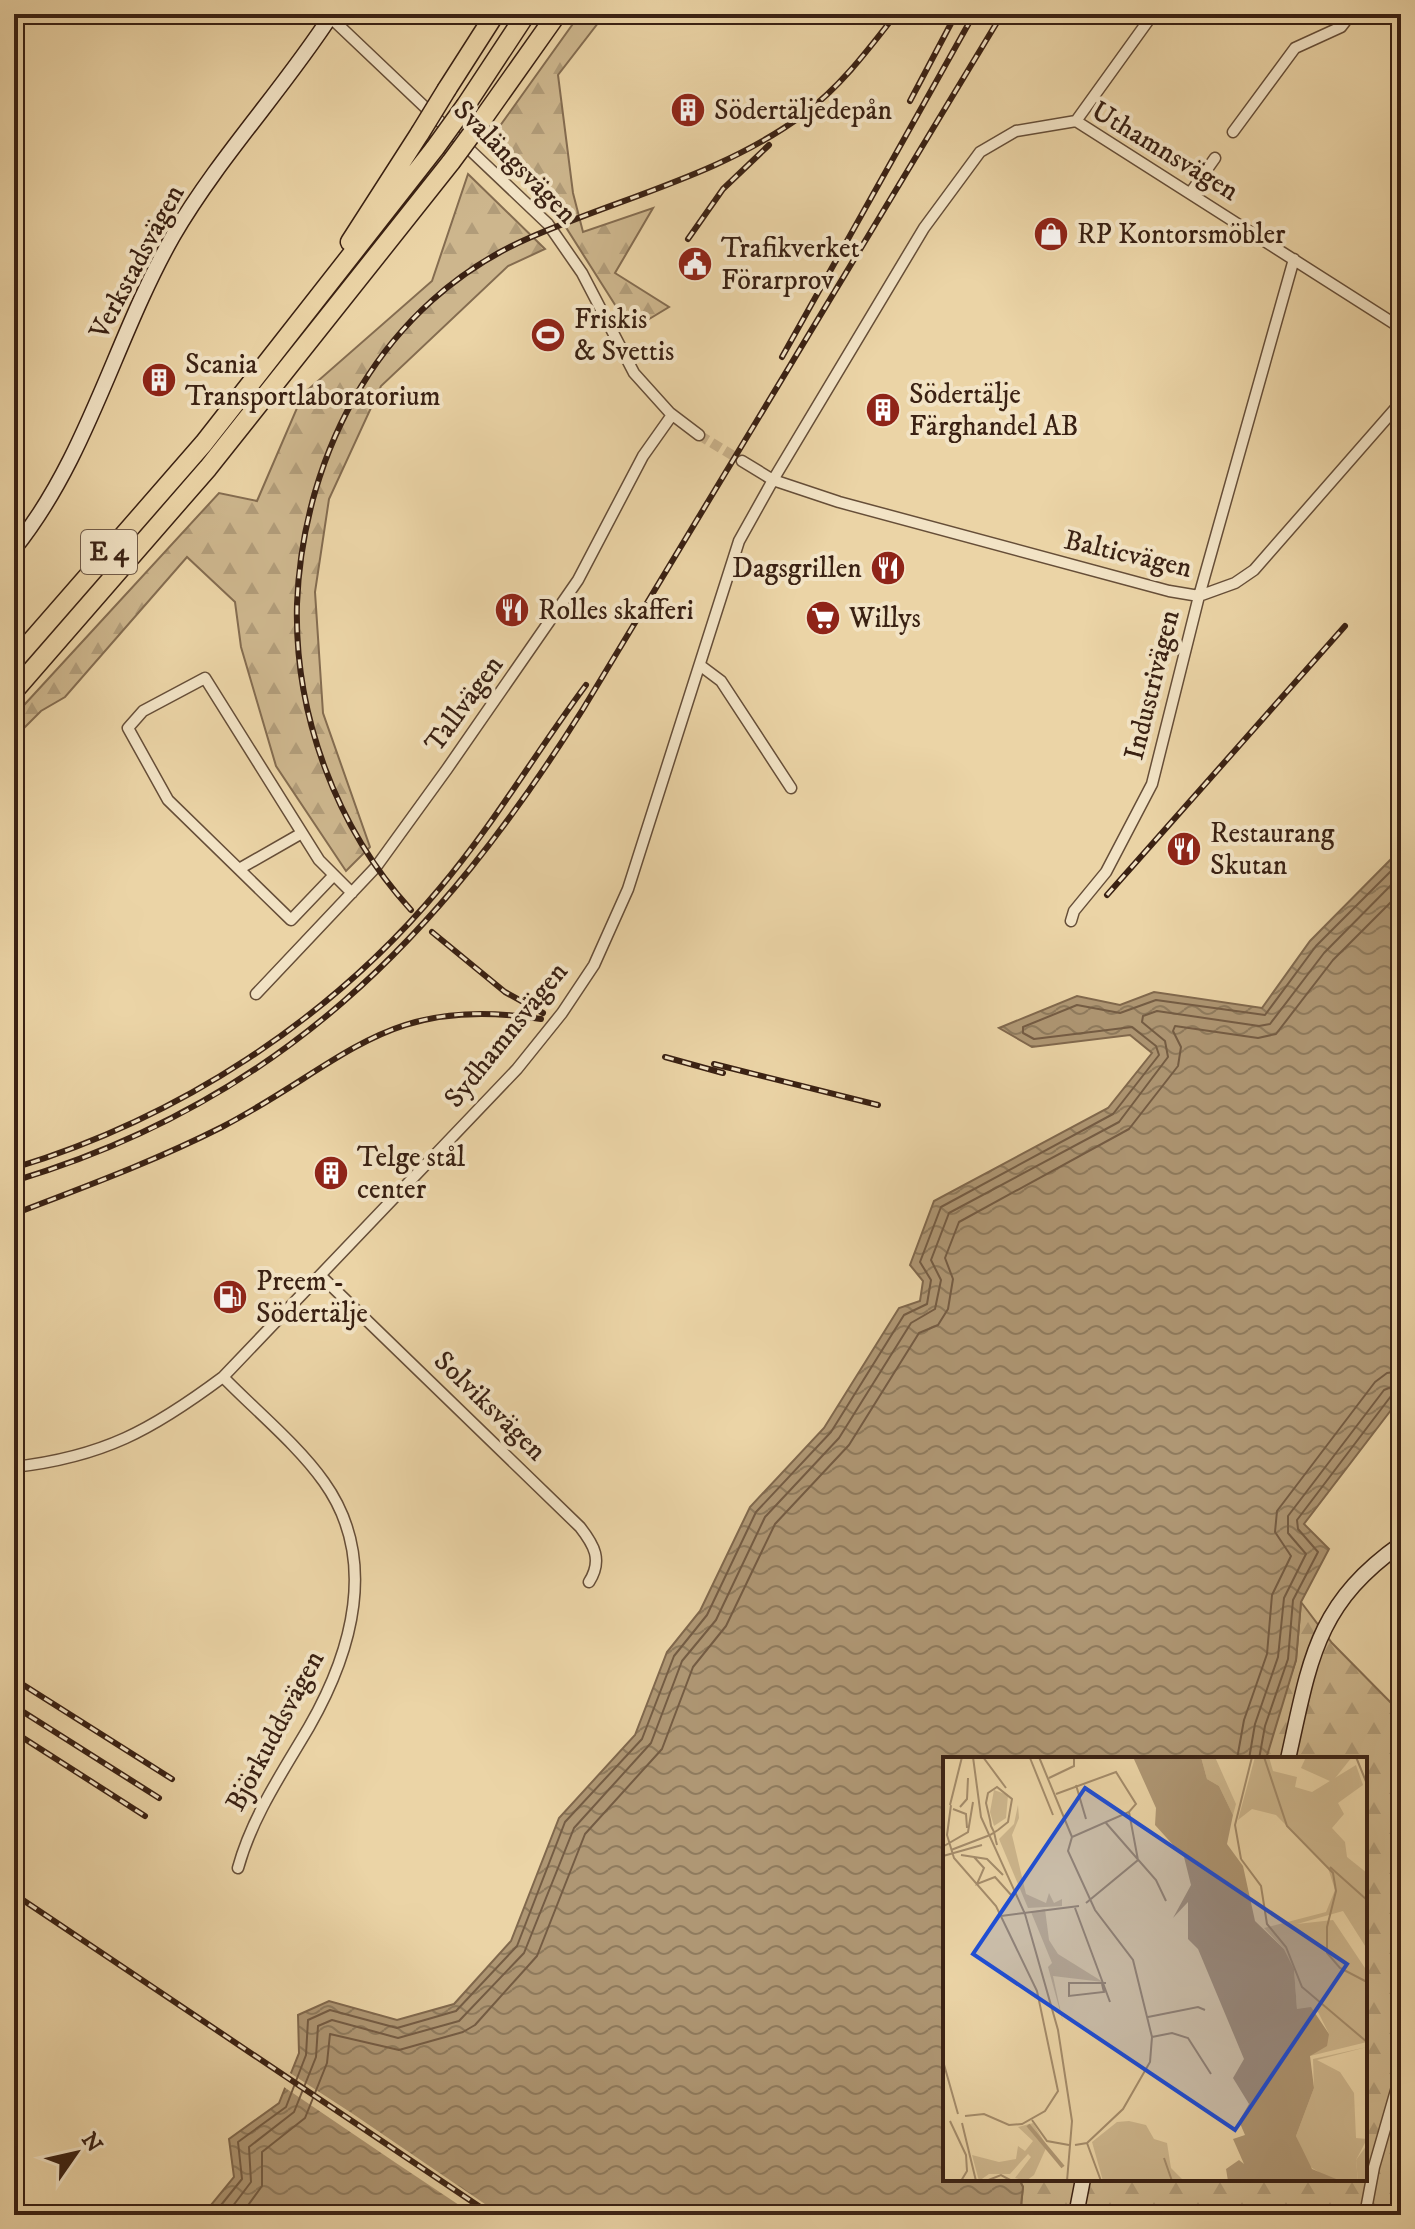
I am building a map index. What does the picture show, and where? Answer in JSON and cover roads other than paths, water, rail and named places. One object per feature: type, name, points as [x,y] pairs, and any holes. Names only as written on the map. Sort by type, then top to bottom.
[{"type":"highway","points":[[471,50],[488,14]]},
{"type":"highway","points":[[309,310],[495,14]]},
{"type":"highway","name":"E 4","points":[[14,661],[204,443],[435,148],[526,14]]},
{"type":"highway","name":"E 4","points":[[14,691],[208,468],[451,162],[557,14]]},
{"type":"main road","name":"Verkstadsvägen","points":[[14,549],[33,525],[79,443],[119,347],[174,236],[331,15]]},
{"type":"main road","points":[[1289,1757],[1324,1626],[1347,1589],[1401,1544]]},
{"type":"main road","points":[[1076,2215],[1083,2181]]},
{"type":"street","points":[[1076,121],[1153,14]]},
{"type":"street","points":[[1233,132],[1295,48],[1341,27],[1351,14]]},
{"type":"street","name":"Svalängsvägen","points":[[331,15],[548,224],[582,273],[634,373],[672,415],[699,435]]},
{"type":"street","name":"Uthamnsvägen","points":[[773,480],[924,228],[980,152],[1016,131],[1076,121],[1401,328]]},
{"type":"street","points":[[1191,192],[1215,158]]},
{"type":"street","name":"Industrivägen","points":[[1071,921],[1074,911],[1106,872],[1152,784],[1199,596],[1294,259]]},
{"type":"street","name":"Balticvägen","points":[[773,480],[941,531],[1199,596],[1235,583],[1254,570],[1401,402]]},
{"type":"street","name":"Tallvägen","points":[[256,994],[376,867],[541,637],[578,580],[643,456],[672,415]]},
{"type":"street","points":[[742,461],[773,480]]},
{"type":"street","name":"Sydhamnsvägen","points":[[14,1467],[64,1461],[117,1443],[168,1418],[223,1377],[517,1069],[562,1013],[594,965],[628,889],[739,541],[773,480]]},
{"type":"street","points":[[701,666],[721,681],[791,788]]},
{"type":"street","points":[[334,875],[291,920],[168,800],[128,728],[143,711],[205,678],[302,833],[352,893]]},
{"type":"street","points":[[239,869],[302,833]]},
{"type":"street","name":"Solviksvägen","points":[[321,1276],[580,1527],[595,1547],[597,1562],[589,1582]]},
{"type":"street","name":"Björkuddsvägen","points":[[223,1377],[323,1480],[341,1509],[355,1552],[357,1593],[343,1657],[317,1713],[247,1835],[238,1868]]},
{"type":"street","points":[[1365,2215],[1371,2180],[1401,2073]]},
{"type":"water","points":[[1401,776],[1401,1397],[1304,1524],[1329,1549],[1301,1602],[1296,1660],[1267,1757],[943,1757],[943,2181],[1020,2181],[1023,2187],[1020,2215],[198,2215],[207,2210],[234,2177],[229,2139],[279,2103],[299,2053],[298,2015],[329,2001],[397,2020],[454,2004],[511,1941],[559,1818],[635,1735],[667,1652],[700,1611],[750,1507],[824,1428],[899,1308],[920,1301],[923,1281],[910,1265],[934,1201],[1108,1108],[1152,1053],[1130,1035],[1032,1047],[999,1028],[1077,996],[1120,1005],[1154,992],[1262,1008],[1310,941],[1397,853],[1393,795]]},
{"type":"tunnel","points":[[699,435],[742,461]]},
{"type":"railway","points":[[411,910],[384,878],[341,806],[312,728],[298,645],[297,604],[303,547],[315,491],[335,437],[361,387],[393,341],[432,300],[478,265],[529,238],[671,184],[773,135],[830,92],[896,14]]},
{"type":"railway","points":[[910,101],[956,14]]},
{"type":"railway","points":[[782,357],[974,14]]},
{"type":"railway","points":[[14,1181],[109,1147],[194,1106],[273,1057],[344,1001],[410,938],[471,868],[528,792],[583,709],[1002,14]]},
{"type":"railway","points":[[688,239],[723,189],[769,145]]},
{"type":"railway","points":[[1107,895],[1345,626]]},
{"type":"railway","points":[[14,1168],[135,1122],[192,1092],[248,1059],[350,980],[397,936],[460,864],[586,685]]},
{"type":"railway","points":[[432,932],[505,992],[543,1013]]},
{"type":"railway","points":[[14,1214],[119,1173],[222,1127],[370,1039],[405,1025],[444,1016],[488,1014],[541,1019]]},
{"type":"railway","points":[[665,1057],[723,1073]]},
{"type":"railway","points":[[714,1064],[878,1105]]},
{"type":"railway","points":[[14,1679],[172,1779]]},
{"type":"railway","points":[[14,1706],[159,1798]]},
{"type":"railway","points":[[14,1732],[145,1816]]},
{"type":"railway","points":[[14,1894],[492,2215]]},
{"type":"place","name":"Södertäljedepån","points":[[688,110]]},
{"type":"place","name":"RP Kontorsmöbler","points":[[1051,234]]},
{"type":"place","name":"Trafikverket Förarprov","points":[[695,264]]},
{"type":"place","name":"Friskis & Svettis","points":[[548,335]]},
{"type":"place","name":"Scania Transportlaboratorium","points":[[159,380]]},
{"type":"place","name":"Södertälje Färghandel AB","points":[[883,410]]},
{"type":"place","name":"Dagsgrillen","points":[[888,568]]},
{"type":"place","name":"Rolles skafferi","points":[[512,610]]},
{"type":"place","name":"Willys","points":[[823,618]]},
{"type":"place","name":"Restaurang Skutan","points":[[1184,849]]},
{"type":"place","name":"Telge stål center","points":[[331,1173]]},
{"type":"place","name":"Preem - Södertälje","points":[[230,1297]]}]
